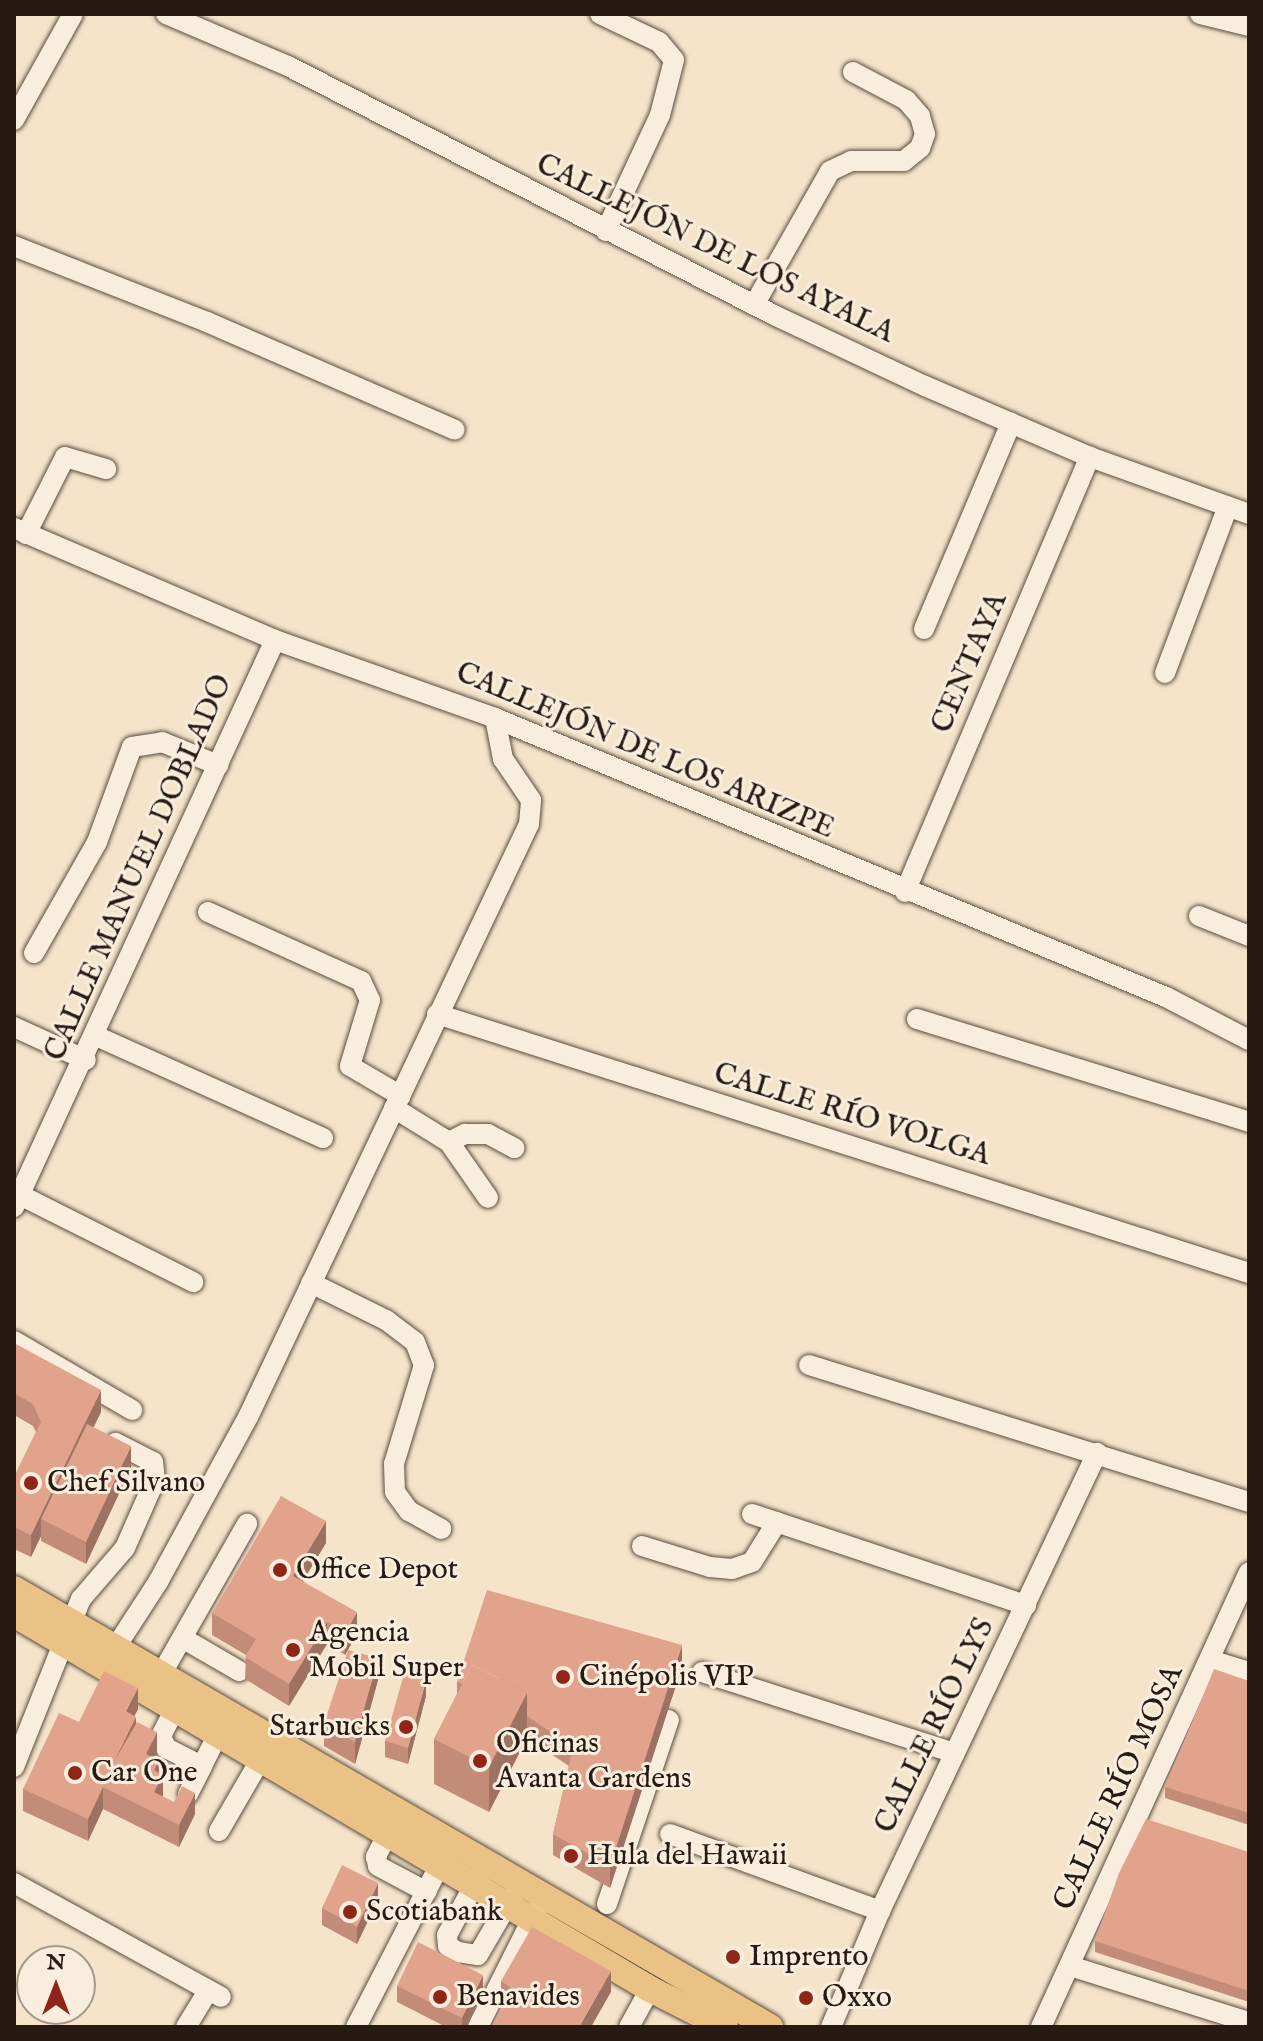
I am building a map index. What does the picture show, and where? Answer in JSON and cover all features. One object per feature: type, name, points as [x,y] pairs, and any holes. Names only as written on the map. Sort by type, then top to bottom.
[{"type":"main road","points":[[14,1589],[69,1634],[382,1820],[538,1908],[770,2027]]},
{"type":"main road","points":[[14,1614],[69,1634]]},
{"type":"main road","points":[[538,1908],[650,1989],[713,2024]]},
{"type":"street","points":[[14,120],[73,14]]},
{"type":"street","name":"CALLEJÓN DE LOS AYALA","points":[[166,14],[288,66],[754,305],[1090,457],[1249,514]]},
{"type":"street","points":[[600,14],[659,42],[674,60],[660,115],[606,231]]},
{"type":"street","points":[[1200,14],[1249,26]]},
{"type":"street","points":[[754,305],[830,171],[851,161],[904,161],[920,148],[925,134],[913,108],[853,72]]},
{"type":"street","points":[[14,246],[207,322],[455,430]]},
{"type":"street","points":[[924,629],[1011,423]]},
{"type":"street","points":[[20,531],[65,457],[106,469]]},
{"type":"street","name":"CENTAYA","points":[[905,892],[1090,457]]},
{"type":"street","points":[[1165,673],[1228,506]]},
{"type":"street","name":"CALLEJÓN DE LOS ARIZPE","points":[[20,531],[275,640],[495,718],[905,892],[1166,997],[1249,1040]]},
{"type":"street","name":"CALLE MANUEL DOBLADO","points":[[17,1201],[86,1060],[275,640]]},
{"type":"street","points":[[109,1657],[158,1582],[241,1429],[531,815],[527,793],[503,759],[495,718]]},
{"type":"street","points":[[34,953],[97,842],[132,747],[162,742],[218,765]]},
{"type":"street","points":[[208,912],[361,981],[370,1000],[350,1066],[449,1142],[488,1198]]},
{"type":"street","points":[[1199,916],[1249,936]]},
{"type":"street","name":"CALLE RÍO VOLGA","points":[[437,1014],[1249,1273]]},
{"type":"street","points":[[917,1019],[1249,1122]]},
{"type":"street","points":[[14,1027],[86,1060]]},
{"type":"street","points":[[96,1036],[323,1138]]},
{"type":"street","points":[[449,1142],[465,1134],[488,1134],[514,1148]]},
{"type":"street","points":[[17,1201],[193,1282]]},
{"type":"street","points":[[311,1283],[386,1320],[415,1342],[424,1365],[394,1464],[395,1492],[409,1511],[441,1529]]},
{"type":"street","points":[[14,1341],[132,1410]]},
{"type":"street","points":[[809,1365],[1249,1502]]},
{"type":"street","points":[[14,1767],[81,1599],[125,1548],[157,1473],[148,1458],[116,1443]]},
{"type":"street","name":"CALLE RÍO LYS","points":[[831,2027],[880,1911],[1097,1453]]},
{"type":"street","points":[[752,1514],[1026,1605]]},
{"type":"street","points":[[642,1546],[710,1567],[732,1569],[752,1562],[777,1522]]},
{"type":"street","points":[[156,1684],[247,1524]]},
{"type":"street","name":"CALLE RÍO MOSA","points":[[1041,2027],[1144,1821],[1249,1572]]},
{"type":"street","points":[[184,1639],[239,1671]]},
{"type":"street","points":[[1210,1660],[1249,1672]]},
{"type":"street","points":[[702,1672],[954,1753]]},
{"type":"street","points":[[180,1698],[162,1744],[202,1766]]},
{"type":"street","points":[[607,1904],[669,1720]]},
{"type":"street","points":[[188,1794],[223,1724]]},
{"type":"street","points":[[219,1831],[266,1749]]},
{"type":"street","points":[[382,1820],[376,1857],[378,1866],[427,1892]]},
{"type":"street","points":[[670,1834],[880,1911]]},
{"type":"street","points":[[356,2027],[446,1854]]},
{"type":"street","points":[[480,1874],[446,1939],[458,1952],[478,1955],[514,1894]]},
{"type":"street","points":[[14,1883],[214,1994],[186,2027]]},
{"type":"street","points":[[478,2027],[538,1908]]},
{"type":"street","points":[[1070,1966],[1249,2022]]},
{"type":"street","points":[[629,2027],[650,1989]]},
{"type":"building","points":[[14,1343],[101,1390],[31,1535],[14,1527],[14,1477],[41,1422],[33,1404],[14,1393]]},
{"type":"building","points":[[87,1424],[131,1446],[86,1542],[41,1519]]},
{"type":"building","points":[[281,1496],[326,1521],[293,1576],[357,1612],[345,1633],[327,1622],[289,1684],[245,1657],[256,1639],[212,1613]]},
{"type":"building","points":[[487,1590],[682,1645],[610,1866],[553,1834],[573,1747],[527,1716],[527,1693],[472,1665],[462,1684],[457,1682]]},
{"type":"building","points":[[348,1650],[378,1658],[355,1742],[324,1724]]},
{"type":"building","points":[[472,1665],[527,1693],[489,1767],[434,1739]]},
{"type":"building","points":[[1214,1669],[1249,1681],[1249,1813],[1165,1787]]},
{"type":"building","points":[[104,1671],[138,1688],[126,1711],[136,1717],[115,1760],[137,1722],[157,1732],[146,1754],[159,1760],[154,1770],[163,1775],[154,1792],[174,1802],[182,1786],[195,1793],[179,1825],[103,1787],[88,1819],[23,1789],[59,1713],[79,1722]]},
{"type":"building","name":"Starbucks","points":[[404,1674],[426,1680],[408,1748],[385,1741]]},
{"type":"building","points":[[1146,1819],[1249,1852],[1249,1991],[1095,1941],[1119,1873]]},
{"type":"building","points":[[342,1865],[378,1883],[357,1927],[322,1908]]},
{"type":"building","points":[[532,1927],[611,1971],[579,2027],[492,2027],[513,1989],[501,1981]]},
{"type":"building","name":"Benavides","points":[[418,1942],[483,1975],[462,2018],[397,1986]]},
{"type":"place","name":"Chef Silvano","points":[[31,1483]]},
{"type":"place","name":"Office Depot","points":[[280,1570]]},
{"type":"place","name":"Agencia Mobil Super","points":[[293,1650]]},
{"type":"place","name":"Cinépolis VIP","points":[[563,1677]]},
{"type":"place","name":"Starbucks","points":[[406,1727]]},
{"type":"place","name":"Oficinas Avanta Gardens","points":[[480,1761]]},
{"type":"place","name":"Car One","points":[[75,1773]]},
{"type":"place","name":"Hula del Hawaii","points":[[571,1856]]},
{"type":"place","name":"Scotiabank","points":[[350,1912]]},
{"type":"place","name":"Imprento","points":[[733,1957]]},
{"type":"place","name":"Benavides","points":[[440,1997]]},
{"type":"place","name":"Oxxo","points":[[806,1998]]}]
